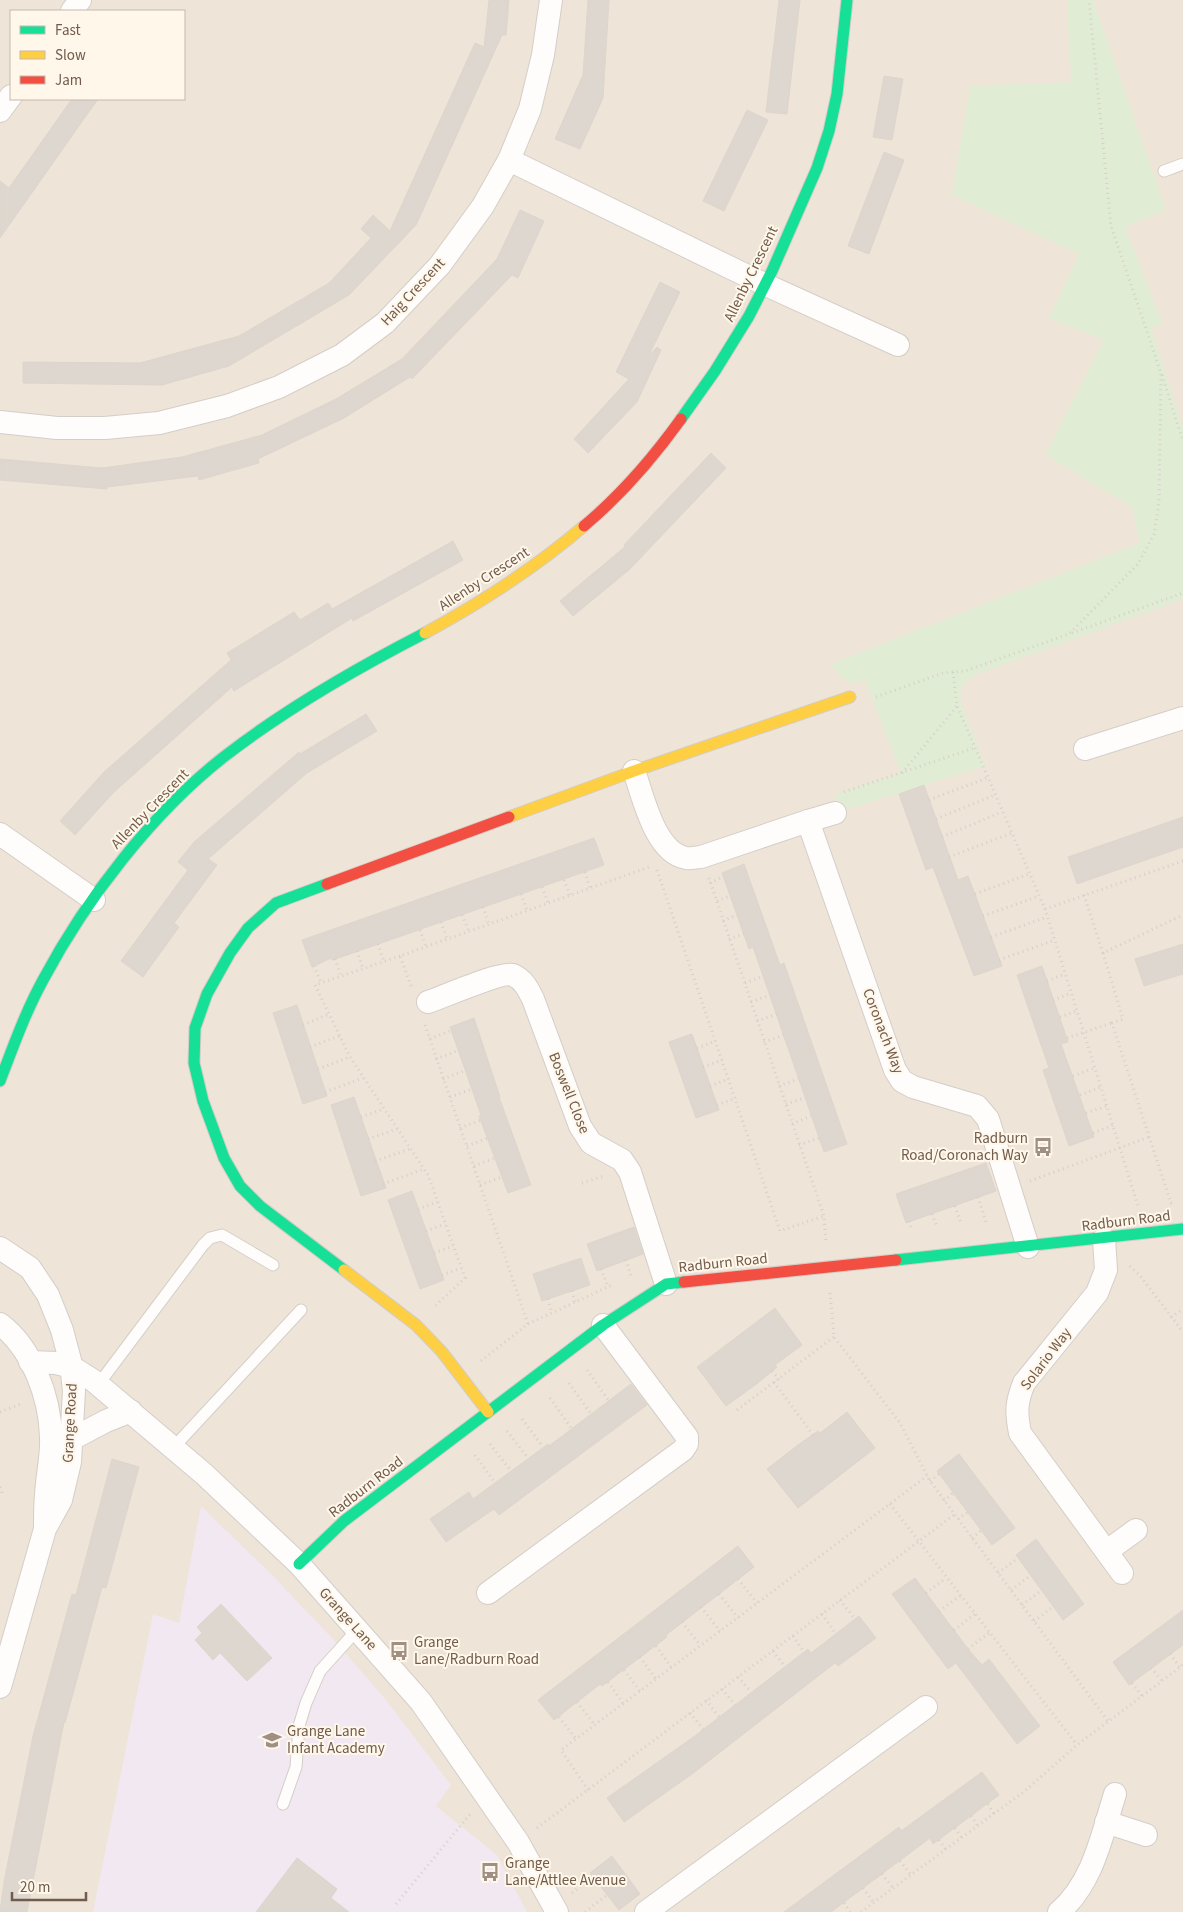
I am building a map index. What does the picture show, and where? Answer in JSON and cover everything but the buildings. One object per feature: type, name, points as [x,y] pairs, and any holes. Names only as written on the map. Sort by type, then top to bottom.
[{"type":"street","name":"Haig Crescent","points":[[0,422],[57,428],[105,428],[159,424],[227,406],[279,387],[342,355],[385,323],[440,265],[483,206],[509,160],[530,109],[543,55],[550,0]]},
{"type":"street","name":"Allenby Crescent","points":[[0,1081],[6,1061],[31,1002],[60,948],[123,859],[169,808],[226,754],[268,724],[344,678],[457,616],[523,575],[569,539],[615,498],[698,398],[766,285],[824,149],[840,77],[847,0]]},
{"type":"street","points":[[0,112],[10,97]]},
{"type":"street","points":[[509,160],[766,285],[898,345]]},
{"type":"street","points":[[488,1412],[442,1352],[416,1325],[260,1206],[240,1186],[224,1158],[203,1101],[194,1062],[195,1028],[206,994],[230,953],[248,928],[276,904],[634,771],[850,697]]},
{"type":"street","points":[[1085,749],[1183,718]]},
{"type":"street","points":[[634,771],[655,832],[671,851],[685,858],[701,857],[808,820],[835,813]]},
{"type":"street","name":"Coronach Way","points":[[808,820],[894,1070],[902,1081],[913,1087],[977,1106],[988,1119],[1028,1247]]},
{"type":"street","points":[[0,834],[94,900]]},
{"type":"street","name":"Boswell Close","points":[[423,1004],[498,976],[511,974],[521,979],[527,987],[580,1126],[591,1143],[622,1160],[630,1172],[666,1284]]},
{"type":"street","name":"Radburn Road","points":[[299,1564],[344,1521],[603,1325],[666,1284],[1104,1239],[1183,1229]]},
{"type":"street","name":"Solario Way","points":[[1104,1239],[1106,1270],[1098,1293],[1024,1383],[1018,1398],[1016,1414],[1020,1433],[1122,1573]]},
{"type":"street","name":"Grange Road","points":[[0,1248],[30,1268],[48,1295],[62,1330],[72,1367],[74,1391],[62,1439]]},
{"type":"street","points":[[0,1324],[10,1332],[30,1362],[44,1395],[50,1419],[62,1439],[46,1495],[45,1529],[0,1687]]},
{"type":"street","points":[[488,1594],[683,1450],[687,1444],[686,1437],[603,1325]]},
{"type":"street","name":"Grange Lane","points":[[30,1362],[56,1363],[72,1367],[98,1385],[204,1474],[299,1564],[421,1702],[518,1842],[557,1912]]},
{"type":"street","points":[[62,1439],[130,1411]]},
{"type":"street","points":[[1107,1551],[1136,1530]]},
{"type":"street","points":[[646,1912],[926,1707]]},
{"type":"street","points":[[1058,1912],[1083,1883],[1098,1850],[1115,1794]]},
{"type":"street","points":[[1106,1822],[1146,1835]]},
{"type":"lane","points":[[1164,171],[1183,164]]},
{"type":"lane","points":[[98,1385],[210,1238],[222,1235],[273,1265]]},
{"type":"lane","points":[[173,1448],[301,1310]]},
{"type":"lane","points":[[283,1804],[296,1767],[299,1726],[306,1703],[320,1671],[357,1630]]},
{"type":"path","points":[[1089,0],[1111,226],[1183,442]]},
{"type":"path","points":[[1069,634],[1138,564],[1154,534],[1159,503],[1161,373]]},
{"type":"path","points":[[850,697],[872,698],[943,673],[966,671],[1183,593]]},
{"type":"path","points":[[953,672],[957,706],[1045,909],[1147,1234]]},
{"type":"path","points":[[902,773],[957,706]]},
{"type":"path","points":[[835,813],[835,794],[974,748]]},
{"type":"path","points":[[929,800],[987,778]]},
{"type":"path","points":[[936,819],[994,795]]},
{"type":"path","points":[[942,836],[1002,812]]},
{"type":"path","points":[[949,857],[1012,833]]},
{"type":"path","points":[[701,857],[824,1216],[834,1337],[900,1423],[927,1476],[944,1501],[1108,1722]]},
{"type":"path","points":[[1045,909],[1183,861]]},
{"type":"path","points":[[416,1325],[464,1278],[424,1169],[350,1058],[315,985],[655,864],[780,1231],[824,1216]]},
{"type":"path","points":[[585,872],[590,888]]},
{"type":"path","points":[[975,894],[1029,874]]},
{"type":"path","points":[[710,883],[724,877]]},
{"type":"path","points":[[564,880],[570,895]]},
{"type":"path","points":[[542,887],[548,903]]},
{"type":"path","points":[[521,894],[528,910]]},
{"type":"path","points":[[1067,1038],[1123,1019],[1084,895]]},
{"type":"path","points":[[717,901],[730,896]]},
{"type":"path","points":[[983,916],[1039,896]]},
{"type":"path","points":[[483,907],[490,924]]},
{"type":"path","points":[[462,915],[469,931]]},
{"type":"path","points":[[723,920],[737,915]]},
{"type":"path","points":[[1102,953],[1183,915]]},
{"type":"path","points":[[991,937],[1047,917]]},
{"type":"path","points":[[441,922],[447,939]]},
{"type":"path","points":[[420,930],[426,947]]},
{"type":"path","points":[[729,939],[744,934]]},
{"type":"path","points":[[1000,960],[1055,940]]},
{"type":"path","points":[[378,944],[384,962]]},
{"type":"path","points":[[357,951],[363,969]]},
{"type":"path","points":[[400,956],[423,1004],[436,1059],[528,1324]]},
{"type":"path","points":[[335,958],[341,976]]},
{"type":"path","points":[[314,966],[321,983]]},
{"type":"path","points":[[1047,981],[1065,974]]},
{"type":"path","points":[[745,984],[764,976]]},
{"type":"path","points":[[1053,1000],[1072,993]]},
{"type":"path","points":[[751,1002],[770,995]]},
{"type":"path","points":[[1060,1018],[1077,1012]]},
{"type":"path","points":[[303,1025],[329,1014]]},
{"type":"path","points":[[757,1021],[777,1014]]},
{"type":"path","points":[[1112,1022],[1171,1203],[1177,1202]]},
{"type":"path","points":[[430,1039],[452,1030]]},
{"type":"path","points":[[764,1042],[784,1035]]},
{"type":"path","points":[[310,1047],[339,1036]]},
{"type":"path","points":[[697,1048],[716,1041]]},
{"type":"path","points":[[436,1059],[459,1050]]},
{"type":"path","points":[[318,1069],[350,1058]]},
{"type":"path","points":[[703,1067],[722,1060]]},
{"type":"path","points":[[1073,1076],[1095,1068]]},
{"type":"path","points":[[443,1079],[466,1070]]},
{"type":"path","points":[[325,1092],[363,1078]]},
{"type":"path","points":[[710,1086],[729,1079]]},
{"type":"path","points":[[779,1086],[798,1079]]},
{"type":"path","points":[[1080,1095],[1101,1087]]},
{"type":"path","points":[[450,1097],[472,1089]]},
{"type":"path","points":[[717,1105],[736,1098]]},
{"type":"path","points":[[786,1104],[805,1098]]},
{"type":"path","points":[[1086,1113],[1107,1106]]},
{"type":"path","points":[[361,1117],[384,1109]]},
{"type":"path","points":[[792,1124],[811,1116]]},
{"type":"path","points":[[460,1128],[481,1120]]},
{"type":"path","points":[[1093,1134],[1113,1125]]},
{"type":"path","points":[[368,1139],[397,1129]]},
{"type":"path","points":[[1010,1188],[1149,1137]]},
{"type":"path","points":[[467,1146],[488,1138]]},
{"type":"path","points":[[799,1145],[819,1138]]},
{"type":"path","points":[[376,1161],[410,1149]]},
{"type":"path","points":[[474,1166],[495,1158]]},
{"type":"path","points":[[383,1184],[424,1169]]},
{"type":"path","points":[[582,1183],[610,1174]]},
{"type":"path","points":[[480,1185],[502,1177]]},
{"type":"path","points":[[978,1197],[986,1222]]},
{"type":"path","points":[[418,1209],[437,1202]]},
{"type":"path","points":[[955,1206],[961,1224]]},
{"type":"path","points":[[932,1214],[937,1227]]},
{"type":"path","points":[[909,1221],[912,1230]]},
{"type":"path","points":[[426,1231],[445,1224]]},
{"type":"path","points":[[1104,1239],[1141,1277],[1183,1332]]},
{"type":"path","points":[[434,1253],[453,1246]]},
{"type":"path","points":[[626,1260],[632,1276]]},
{"type":"path","points":[[442,1275],[461,1268]]},
{"type":"path","points":[[602,1269],[608,1287]]},
{"type":"path","points":[[624,1280],[638,1273]]},
{"type":"path","points":[[461,1376],[528,1324],[616,1283]]},
{"type":"path","points":[[572,1292],[575,1302]]},
{"type":"path","points":[[548,1299],[552,1313]]},
{"type":"path","points":[[1172,1317],[1183,1309]]},
{"type":"path","points":[[738,1410],[834,1337]]},
{"type":"path","points":[[587,1370],[609,1401]]},
{"type":"path","points":[[772,1371],[779,1379]]},
{"type":"path","points":[[774,1382],[814,1435]]},
{"type":"path","points":[[569,1383],[591,1414]]},
{"type":"path","points":[[550,1398],[572,1428]]},
{"type":"path","points":[[522,1418],[543,1447]]},
{"type":"path","points":[[506,1430],[528,1458]]},
{"type":"path","points":[[489,1443],[511,1471]]},
{"type":"path","points":[[474,1454],[495,1483]]},
{"type":"path","points":[[930,1481],[939,1474]]},
{"type":"path","points":[[588,1790],[561,1750],[927,1476]]},
{"type":"path","points":[[0,1487],[2,1493]]},
{"type":"path","points":[[944,1501],[953,1493]]},
{"type":"path","points":[[890,1504],[1078,1745]]},
{"type":"path","points":[[958,1519],[968,1512]]},
{"type":"path","points":[[518,1842],[954,1515]]},
{"type":"path","points":[[972,1538],[982,1530]]},
{"type":"path","points":[[998,1573],[1018,1558]]},
{"type":"path","points":[[1011,1590],[1030,1576]]},
{"type":"path","points":[[926,1593],[946,1578]]},
{"type":"path","points":[[738,1579],[757,1603]]},
{"type":"path","points":[[1022,1605],[1042,1590]]},
{"type":"path","points":[[719,1594],[738,1618]]},
{"type":"path","points":[[939,1611],[960,1596]]},
{"type":"path","points":[[840,1600],[855,1619]]},
{"type":"path","points":[[1034,1621],[1053,1606]]},
{"type":"path","points":[[702,1607],[720,1631]]},
{"type":"path","points":[[822,1614],[836,1634]]},
{"type":"path","points":[[954,1630],[975,1614]]},
{"type":"path","points":[[682,1622],[700,1646]]},
{"type":"path","points":[[968,1649],[990,1633]]},
{"type":"path","points":[[793,1636],[804,1652]]},
{"type":"path","points":[[656,1646],[671,1668]]},
{"type":"path","points":[[773,1650],[785,1667]]},
{"type":"path","points":[[861,1912],[1026,1790],[1078,1745],[1182,1666],[1170,1654]]},
{"type":"path","points":[[640,1657],[656,1679]]},
{"type":"path","points":[[1151,1668],[1162,1680]]},
{"type":"path","points":[[624,1670],[640,1691]]},
{"type":"path","points":[[738,1677],[751,1692]]},
{"type":"path","points":[[608,1682],[623,1704]]},
{"type":"path","points":[[1132,1683],[1142,1696]]},
{"type":"path","points":[[722,1689],[735,1705]]},
{"type":"path","points":[[706,1700],[719,1717]]},
{"type":"path","points":[[577,1702],[595,1725]]},
{"type":"path","points":[[690,1713],[702,1729]]},
{"type":"path","points":[[558,1717],[576,1739]]},
{"type":"path","points":[[396,1904],[485,1795]]},
{"type":"path","points":[[988,1804],[994,1814]]},
{"type":"path","points":[[971,1816],[978,1826]]},
{"type":"path","points":[[955,1828],[962,1838]]},
{"type":"path","points":[[939,1840],[946,1850]]},
{"type":"path","points":[[900,1861],[911,1875]]},
{"type":"path","points":[[882,1874],[893,1888]]},
{"type":"path","points":[[572,1893],[593,1876]]},
{"type":"path","points":[[863,1888],[874,1903]]},
{"type":"path","points":[[585,1912],[607,1895]]},
{"type":"path","points":[[844,1903],[850,1912]]},
{"type":"shaded area","points":[[0,0],[1183,0],[1183,1912],[0,1912]]},
{"type":"shaded area","name":"Grange Lane Infant Academy","points":[[201,1506],[273,1576],[332,1638],[382,1695],[451,1785],[436,1806],[497,1855],[527,1912],[93,1912],[153,1614],[179,1623]]},
{"type":"green space","points":[[1067,0],[1093,0],[1166,210],[1125,227],[1163,324],[1151,328],[1183,426],[1183,599],[975,675],[963,684],[960,699],[985,766],[835,813],[835,794],[901,773],[865,680],[850,683],[840,676],[831,664],[1140,543],[1132,507],[1045,455],[1104,340],[1049,318],[1079,254],[952,195],[970,86],[1071,82]]},
{"type":"traffic: fast","points":[[681,419],[715,371],[749,316],[772,271],[817,168],[829,131],[837,94],[847,0]]},
{"type":"traffic: fast","points":[[0,1081],[31,1005],[60,949],[100,888],[147,830],[172,803],[225,756],[297,705],[347,675],[425,633]]},
{"type":"traffic: fast","points":[[327,884],[276,903],[248,928],[230,953],[207,994],[195,1028],[194,1063],[203,1101],[224,1158],[240,1186],[260,1206],[344,1270]]},
{"type":"traffic: fast","points":[[896,1260],[1183,1229]]},
{"type":"traffic: fast","points":[[299,1564],[344,1521],[603,1325],[666,1284],[684,1282]]},
{"type":"traffic: slow","points":[[425,633],[508,584],[584,526]]},
{"type":"traffic: slow","points":[[509,817],[634,771],[850,697]]},
{"type":"traffic: slow","points":[[344,1270],[416,1325],[442,1352],[488,1412]]},
{"type":"traffic: jam","points":[[584,526],[636,476],[681,419]]},
{"type":"traffic: jam","points":[[327,884],[509,817]]},
{"type":"traffic: jam","points":[[684,1282],[896,1260]]},
{"type":"place","name":"Radburn Road/Coronach Way","points":[[1043,1147]]},
{"type":"place","name":"Grange Lane/Radburn Road","points":[[399,1651]]},
{"type":"place","name":"Grange Lane Infant Academy","points":[[272,1740]]},
{"type":"place","name":"Grange Lane/Attlee Avenue","points":[[490,1872]]}]
